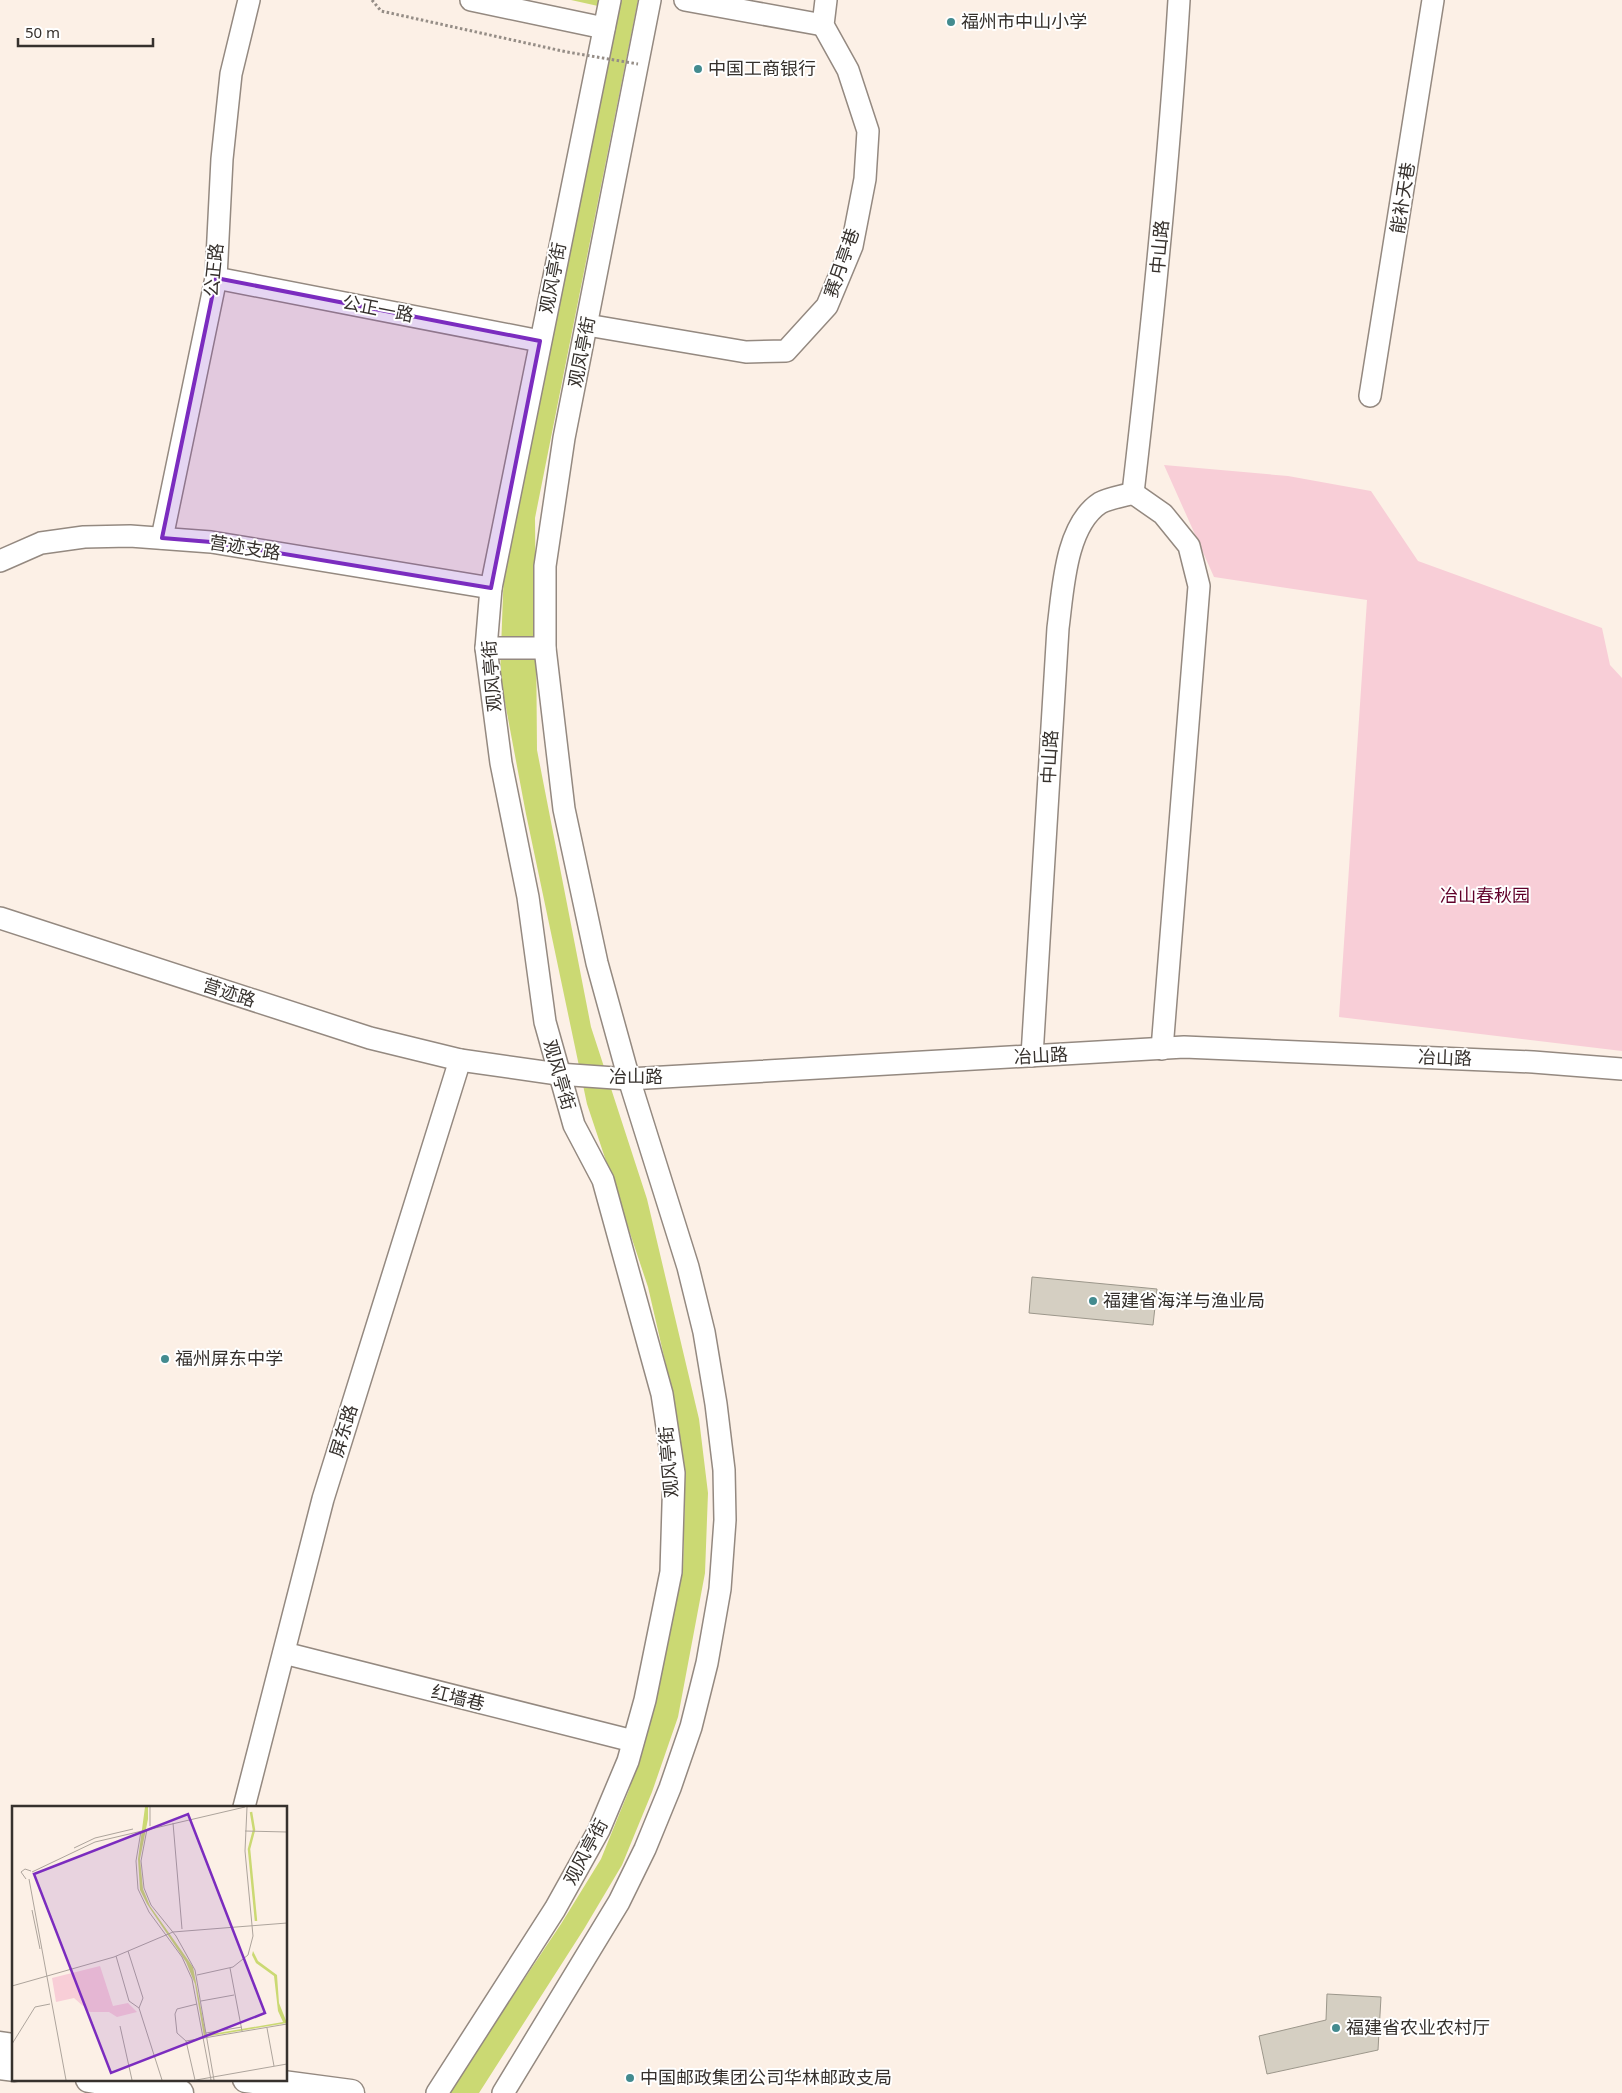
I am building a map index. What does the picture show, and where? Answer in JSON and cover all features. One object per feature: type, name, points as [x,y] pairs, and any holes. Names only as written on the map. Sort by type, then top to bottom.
[{"type":"main road","points":[[96,2080],[180,2093]]},
{"type":"main road","points":[[254,2080],[351,2093]]},
{"type":"street","name":"公正路","points":[[162,538],[216,278],[222,160],[231,74],[249,0]]},
{"type":"street","points":[[471,0],[604,28]]},
{"type":"street","name":"观风亭街","points":[[437,2093],[471,2043],[555,1909],[595,1838],[628,1761],[634,1741],[660,1632],[671,1572],[674,1474],[662,1394],[603,1180],[574,1125],[558,1074],[545,1022],[528,897],[501,763],[486,648],[491,588],[610,0]]},
{"type":"street","name":"观凤亭街","points":[[628,1079],[597,963],[564,810],[545,648],[545,566],[564,438],[650,0]]},
{"type":"street","points":[[685,0],[823,24],[826,0]]},
{"type":"street","name":"中山路","points":[[1032,1056],[1058,628],[1066,566],[1078,527],[1100,503],[1133,493],[1159,267],[1179,0]]},
{"type":"street","name":"能补天巷","points":[[1370,396],[1433,0]]},
{"type":"street","name":"赛月亭巷","points":[[587,325],[746,352],[786,351],[827,306],[852,246],[865,178],[868,130],[848,70],[823,24]]},
{"type":"street","name":"公正一路","points":[[216,278],[540,341]]},
{"type":"street","points":[[1133,493],[1163,514],[1189,546],[1199,586],[1162,1049]]},
{"type":"street","name":"营迹支路","points":[[0,561],[41,544],[84,537],[130,536],[210,542],[491,588]]},
{"type":"street","points":[[486,648],[545,648]]},
{"type":"street","name":"营迹路","points":[[0,918],[370,1038],[460,1060]]},
{"type":"street","name":"冶山路","points":[[460,1060],[558,1074],[628,1079],[1184,1047],[1533,1062],[1622,1069]]},
{"type":"street","name":"屏东路","points":[[244,1806],[323,1499],[460,1060]]},
{"type":"street","points":[[503,2093],[619,1902],[645,1849],[691,1727],[707,1663],[720,1589],[725,1520],[724,1470],[716,1404],[704,1332],[688,1267],[628,1079]]},
{"type":"street","name":"红墙巷","points":[[284,1653],[634,1741]]},
{"type":"path","points":[[372,0],[381,11],[566,52],[638,64]]},
{"type":"highlighted area","points":[[216,278],[540,341],[491,588],[211,542],[162,538]]},
{"type":"green space","name":"冶山春秋园","points":[[1164,465],[1288,476],[1371,491],[1418,561],[1602,628],[1610,665],[1622,678],[1622,1051],[1339,1017],[1367,600],[1214,577]]},
{"type":"shaded area","points":[[571,0],[638,0],[535,518],[537,750],[591,1027],[647,1199],[699,1419],[708,1493],[705,1573],[678,1717],[652,1792],[622,1865],[584,1929],[479,2093],[448,2093],[561,1924],[601,1859],[629,1790],[651,1717],[683,1570],[685,1485],[671,1387],[648,1287],[587,1104],[526,814],[500,676],[504,568],[616,10]]},
{"type":"building","name":"福建省海洋与渔业局","points":[[1032,1277],[1157,1289],[1153,1325],[1029,1313]]},
{"type":"building","name":"福建省农业农村厅","points":[[1327,1994],[1381,1997],[1378,2050],[1267,2074],[1259,2036],[1326,2020]]},
{"type":"place","name":"福州市中山小学","points":[[951,22]]},
{"type":"place","name":"中国工商银行","points":[[698,69]]},
{"type":"place","name":"福建省海洋与渔业局","points":[[1093,1301]]},
{"type":"place","name":"福州屏东中学","points":[[165,1359]]},
{"type":"place","name":"福建省农业农村厅","points":[[1336,2028]]},
{"type":"place","name":"中国邮政集团公司华林邮政支局","points":[[630,2078]]}]
